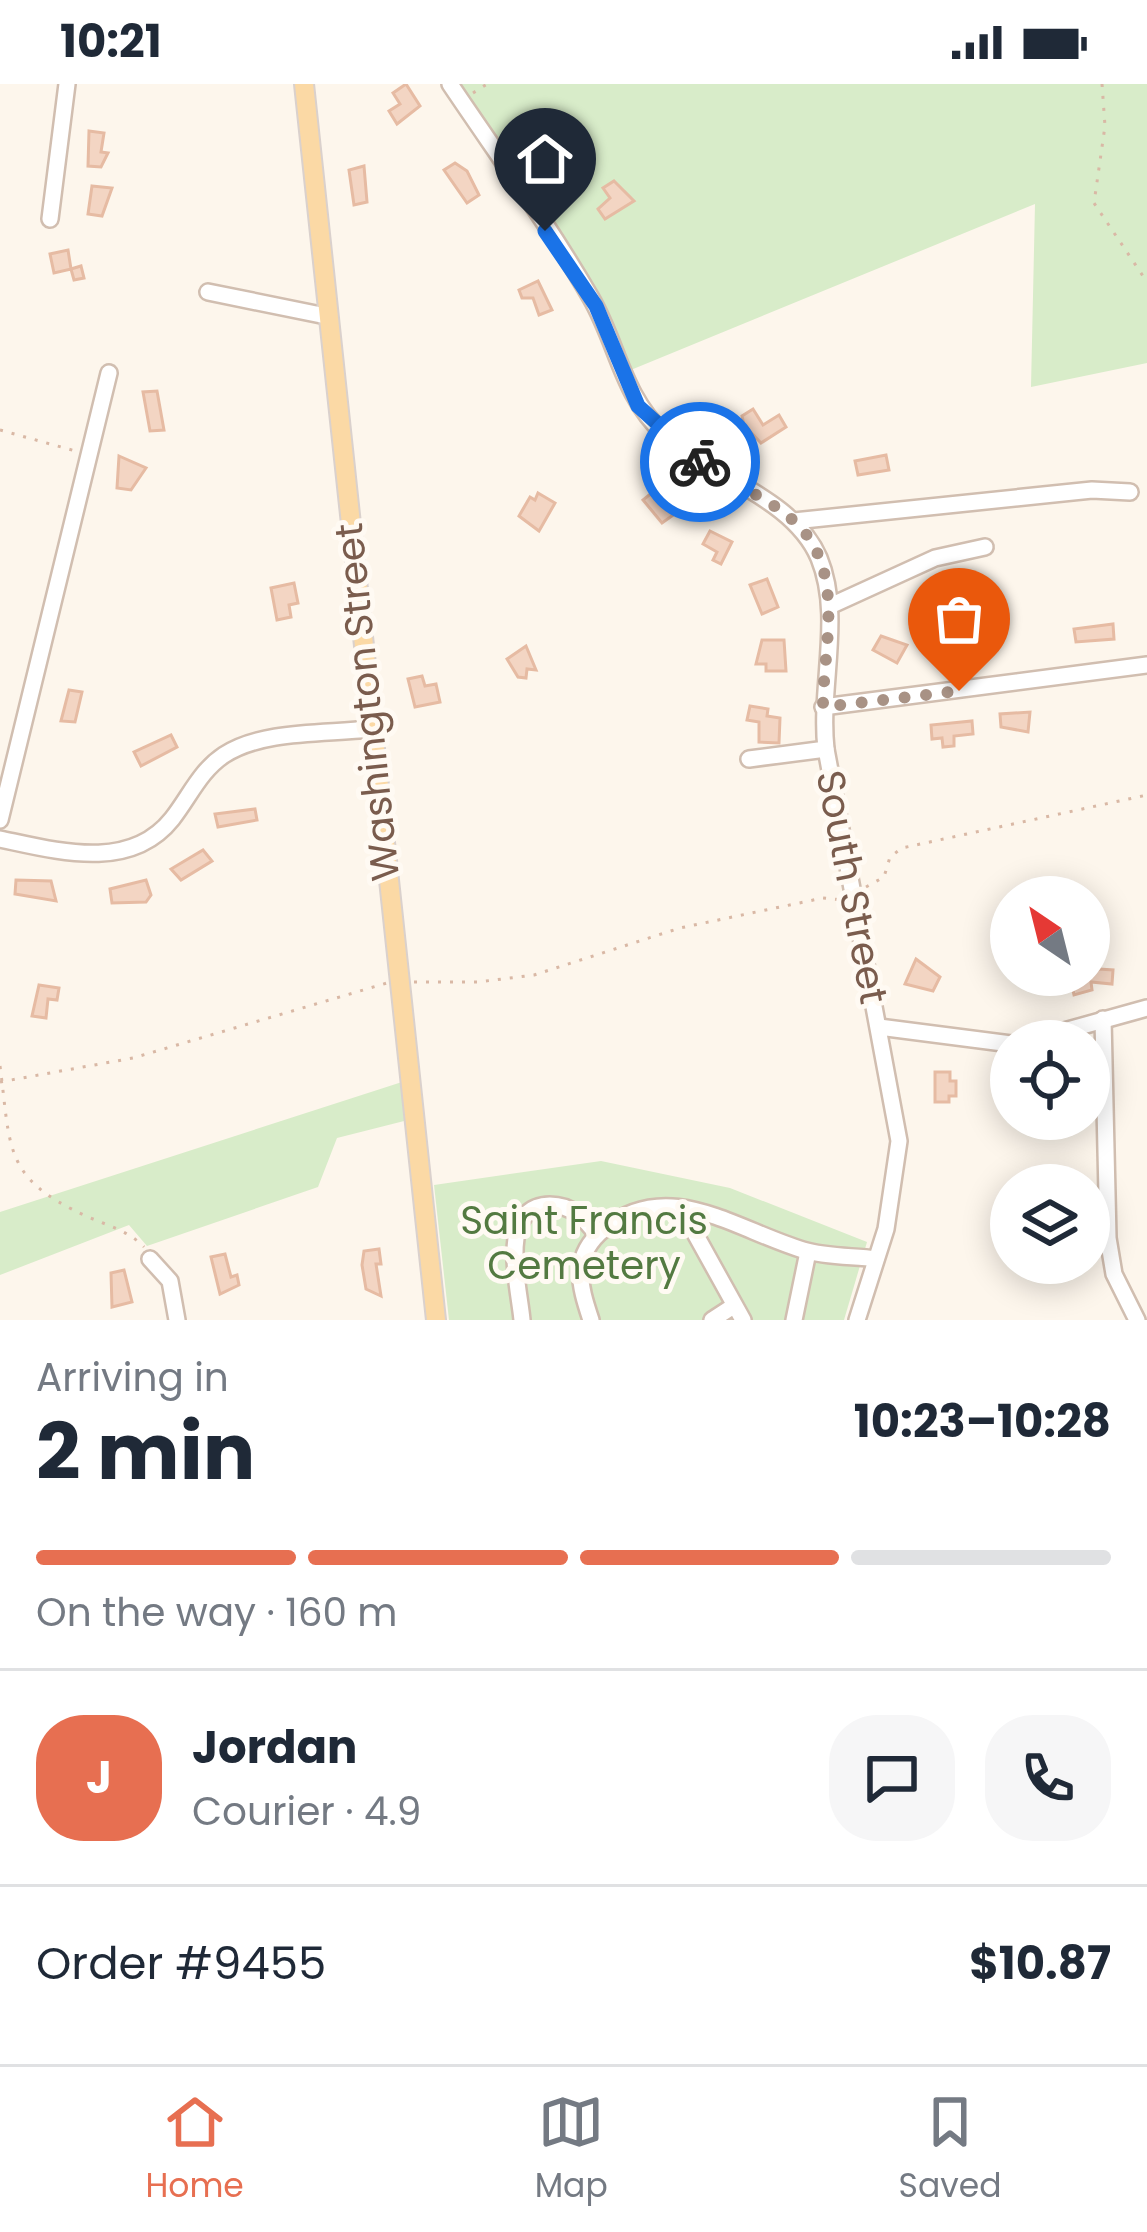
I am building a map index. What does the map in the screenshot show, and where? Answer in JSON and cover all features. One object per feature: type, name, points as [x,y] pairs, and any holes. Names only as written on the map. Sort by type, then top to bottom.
[{"type":"main road","name":"Washington Street","points":[[304,84],[369,729],[436,1320]]},
{"type":"street","points":[[50,219],[67,84]]},
{"type":"street","name":"South Street","points":[[450,84],[587,291],[638,406],[684,449],[794,521],[819,557],[830,606],[823,707],[826,749],[856,892],[899,1157],[877,1259],[857,1320]]},
{"type":"street","points":[[208,292],[326,316]]},
{"type":"street","points":[[0,820],[109,373]]},
{"type":"street","points":[[794,521],[1092,490],[1130,492]]},
{"type":"street","points":[[830,606],[925,562],[985,547]]},
{"type":"street","points":[[823,707],[1147,665]]},
{"type":"street","points":[[0,839],[78,853],[126,850],[164,828],[207,768],[239,747],[369,729]]},
{"type":"street","points":[[749,759],[826,749]]},
{"type":"street","points":[[1100,1020],[1147,1008]]},
{"type":"street","points":[[1103,1019],[1108,1238],[1114,1274],[1137,1320]]},
{"type":"street","points":[[879,1027],[990,1041]]},
{"type":"street","points":[[591,1320],[579,1282],[579,1261],[597,1235],[627,1211],[650,1203],[808,1252],[877,1259]]},
{"type":"street","points":[[522,1320],[514,1235],[525,1214],[541,1205],[561,1205],[583,1216],[597,1235]]},
{"type":"street","points":[[682,1210],[738,1313],[712,1320]]},
{"type":"street","points":[[794,1320],[808,1252]]},
{"type":"street","points":[[150,1259],[170,1281],[177,1320]]},
{"type":"path","points":[[461,101],[487,84]]},
{"type":"path","points":[[1102,84],[1105,126],[1094,203],[1147,281]]},
{"type":"path","points":[[0,430],[88,455]]},
{"type":"path","points":[[1,1082],[133,1058],[397,980],[478,982],[534,975],[680,928],[823,898],[838,902],[884,877],[890,857],[902,848],[1147,795]]},
{"type":"path","points":[[0,1066],[14,1154],[24,1178],[51,1200],[132,1236],[150,1259]]},
{"type":"green space","points":[[450,84],[1147,84],[1147,363],[1031,387],[1035,204],[621,374],[603,321]]},
{"type":"green space","points":[[402,1082],[416,1118],[337,1138],[318,1187],[147,1246],[129,1225],[0,1275],[0,1212]]},
{"type":"green space","name":"Saint Francis Cemetery","points":[[601,1161],[730,1188],[867,1242],[844,1320],[449,1320],[434,1185]]},
{"type":"building","points":[[406,84],[420,106],[397,124],[389,111],[400,104],[393,93]]},
{"type":"building","points":[[89,131],[104,133],[101,152],[108,153],[101,167],[88,166]]},
{"type":"building","points":[[455,163],[467,171],[479,195],[467,203],[444,170]]},
{"type":"building","points":[[364,166],[367,202],[354,205],[349,170]]},
{"type":"building","points":[[614,181],[634,201],[605,219],[598,209],[610,198],[603,188]]},
{"type":"building","points":[[92,186],[112,188],[102,216],[88,214]]},
{"type":"building","points":[[68,250],[71,269],[54,273],[50,254]]},
{"type":"building","points":[[81,266],[84,278],[74,280],[71,269]]},
{"type":"building","points":[[538,281],[552,310],[539,315],[533,298],[522,298],[519,290]]},
{"type":"building","points":[[157,391],[164,430],[150,431],[143,392]]},
{"type":"building","points":[[753,409],[763,425],[779,415],[786,427],[761,443],[744,425],[742,416]]},
{"type":"building","points":[[886,455],[889,470],[858,475],[855,461]]},
{"type":"building","points":[[119,456],[146,468],[131,490],[117,488]]},
{"type":"building","points":[[654,491],[676,513],[662,523],[643,500]]},
{"type":"building","points":[[538,493],[555,503],[539,531],[519,516],[530,497],[535,500]]},
{"type":"building","points":[[710,531],[732,542],[721,564],[713,560],[717,552],[703,544]]},
{"type":"building","points":[[767,579],[778,607],[762,614],[750,585]]},
{"type":"building","points":[[294,583],[298,603],[289,605],[291,617],[277,620],[271,588]]},
{"type":"building","points":[[1113,624],[1114,639],[1076,642],[1074,629]]},
{"type":"building","points":[[881,636],[907,645],[897,663],[873,650]]},
{"type":"building","points":[[762,640],[784,640],[786,671],[766,671],[766,664],[756,664]]},
{"type":"building","points":[[526,646],[536,670],[527,669],[526,678],[518,677],[507,659]]},
{"type":"building","points":[[422,676],[425,686],[436,684],[440,702],[415,707],[408,679]]},
{"type":"building","points":[[69,690],[82,692],[75,722],[61,721]]},
{"type":"building","points":[[750,706],[768,709],[767,716],[780,718],[779,743],[759,742],[759,722],[747,720]]},
{"type":"building","points":[[1030,712],[1028,732],[1001,727],[1000,714]]},
{"type":"building","points":[[972,721],[973,734],[954,736],[954,746],[943,747],[942,738],[932,739],[931,725]]},
{"type":"building","points":[[171,735],[177,747],[141,766],[134,752]]},
{"type":"building","points":[[255,809],[257,820],[218,827],[215,814]]},
{"type":"building","points":[[203,850],[212,861],[181,880],[171,869]]},
{"type":"building","points":[[16,880],[51,881],[56,901],[15,894]]},
{"type":"building","points":[[146,880],[151,895],[146,902],[112,903],[110,889]]},
{"type":"building","points":[[916,959],[940,977],[933,991],[905,984]]},
{"type":"building","points":[[39,985],[59,988],[57,1000],[48,999],[46,1018],[32,1016]]},
{"type":"building","points":[[935,1072],[950,1072],[950,1081],[956,1081],[956,1096],[949,1096],[949,1102],[935,1102]]},
{"type":"building","points":[[379,1249],[381,1264],[376,1264],[381,1296],[366,1289],[362,1265],[364,1251]]},
{"type":"building","points":[[225,1254],[231,1277],[237,1275],[239,1285],[220,1294],[211,1257]]},
{"type":"building","points":[[124,1270],[132,1302],[112,1307],[111,1273]]},
{"type":"way so far","points":[[700,462],[794,521],[819,557],[830,612],[823,707],[959,691]]},
{"type":"route","points":[[545,231],[596,306],[638,406],[700,462]]}]
